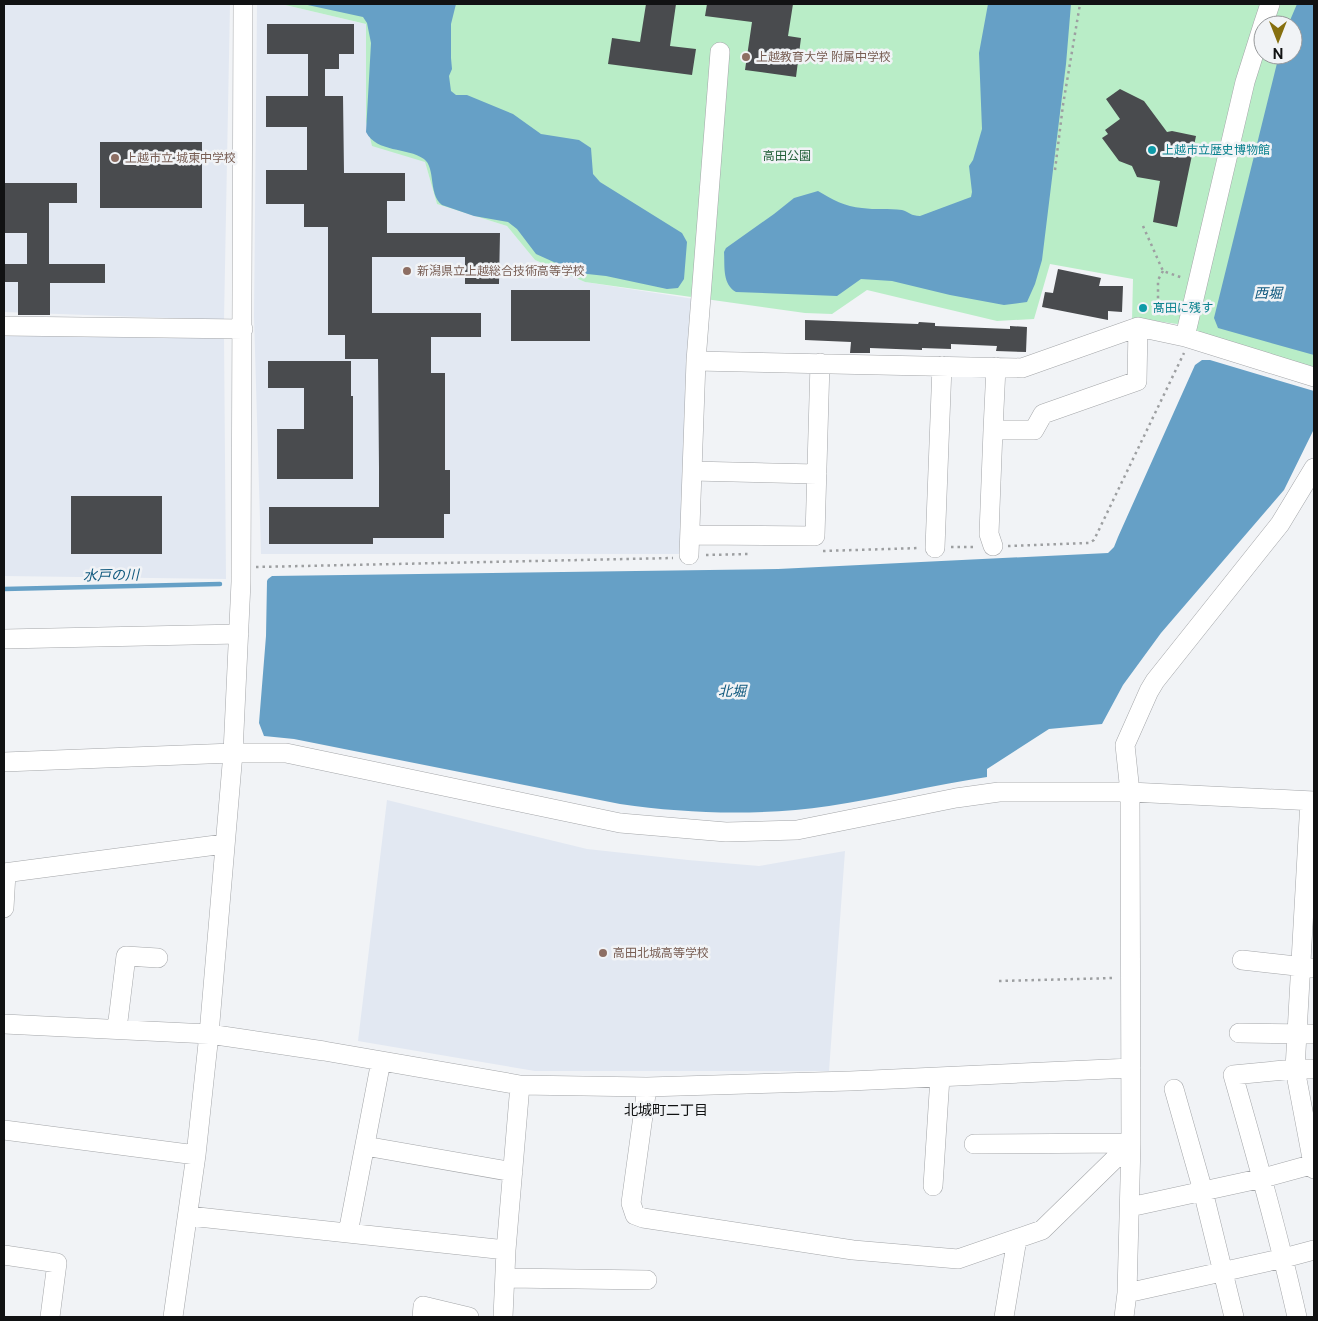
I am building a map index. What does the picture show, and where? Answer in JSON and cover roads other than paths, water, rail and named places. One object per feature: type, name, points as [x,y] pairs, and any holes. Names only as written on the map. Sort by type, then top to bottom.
[{"type":"street","points":[[173,1317],[196,1154],[209,1034],[232,753],[239,634],[243,329],[243,4]]},
{"type":"street","points":[[689,556],[696,361],[720,52]]},
{"type":"street","points":[[1185,337],[1245,82],[1253,57]]},
{"type":"street","points":[[4,326],[243,329]]},
{"type":"street","points":[[993,430],[1034,430],[1043,414],[1137,381],[1138,327]]},
{"type":"street","points":[[696,361],[1027,367],[1138,327],[1185,337],[1314,377]]},
{"type":"street","points":[[690,535],[815,536],[820,363]]},
{"type":"street","points":[[935,548],[942,366]]},
{"type":"street","points":[[993,546],[989,534],[996,367]]},
{"type":"street","points":[[1124,1317],[1127,1293],[1131,1143],[1130,792],[1125,745],[1149,691],[1280,524],[1314,468]]},
{"type":"street","points":[[692,471],[817,474]]},
{"type":"street","points":[[4,639],[239,634]]},
{"type":"street","points":[[4,762],[232,753],[286,753],[620,823],[726,832],[797,830],[956,798],[999,792],[1130,792],[1312,801],[1306,1034],[1295,1069],[1314,1166],[1130,1207]]},
{"type":"street","points":[[4,908],[5,873],[224,844]]},
{"type":"street","points":[[117,1029],[126,956],[158,958]]},
{"type":"street","points":[[1242,960],[1308,966]]},
{"type":"street","points":[[4,1024],[209,1034],[520,1085],[647,1087],[940,1077],[1131,1068]]},
{"type":"street","points":[[1239,1033],[1306,1034]]},
{"type":"street","points":[[348,1233],[381,1061]]},
{"type":"street","points":[[1297,1317],[1263,1178],[1233,1075],[1314,1069]]},
{"type":"street","points":[[933,1186],[940,1077]]},
{"type":"street","points":[[502,1317],[520,1085]]},
{"type":"street","points":[[647,1087],[631,1203],[636,1215],[643,1218],[853,1250],[958,1260],[1042,1230],[1131,1143]]},
{"type":"street","points":[[1174,1089],[1203,1191],[1234,1317]]},
{"type":"street","points":[[4,1130],[196,1154]]},
{"type":"street","points":[[974,1144],[1131,1143]]},
{"type":"street","points":[[365,1146],[513,1172]]},
{"type":"street","points":[[188,1216],[506,1250]]},
{"type":"street","points":[[1004,1317],[1017,1239]]},
{"type":"street","points":[[1127,1293],[1314,1250]]},
{"type":"street","points":[[4,1255],[57,1263],[50,1317]]},
{"type":"street","points":[[505,1278],[647,1280]]},
{"type":"street","points":[[422,1317],[423,1306],[469,1317]]},
{"type":"water","points":[[303,4],[456,4],[451,24],[452,69],[449,76],[451,91],[456,95],[467,95],[513,114],[541,134],[579,140],[591,148],[593,174],[600,182],[682,233],[687,242],[684,279],[678,288],[667,289],[606,276],[578,273],[536,254],[517,229],[508,222],[474,216],[442,205],[435,194],[430,168],[424,159],[417,155],[385,147],[371,139],[366,132],[371,43],[367,23],[363,17]]},
{"type":"water","points":[[988,4],[1071,4],[1066,64],[1042,260],[1027,302],[1004,305],[950,295],[892,281],[861,279],[837,296],[736,292],[732,289],[726,280],[725,274],[724,252],[726,248],[794,198],[818,191],[850,206],[867,209],[902,210],[912,215],[920,216],[971,197],[969,166],[973,160],[982,129],[979,53]]},
{"type":"water","name":"西堀","points":[[1297,4],[1314,4],[1314,355],[1218,328],[1214,318],[1277,65],[1303,65],[1303,15],[1292,15]]},
{"type":"water","name":"北堀","points":[[1202,360],[1210,360],[1314,391],[1314,429],[1284,490],[1161,633],[1123,685],[1102,724],[1049,729],[987,769],[987,777],[829,806],[777,811],[698,812],[620,804],[294,739],[264,736],[259,723],[266,636],[267,581],[272,576],[778,569],[1108,553],[1114,547],[1195,365]]},
{"type":"waterway","name":"水戸の川","points":[[4,589],[220,584]]},
{"type":"place","name":"上越教育大学 附属中学校","points":[[746,57]]},
{"type":"place","name":"上越市立歴史博物館","points":[[1152,150]]},
{"type":"place","name":"上越市立 城東中学校","points":[[115,158]]},
{"type":"place","name":"新潟県立上越総合技術高等学校","points":[[407,271]]},
{"type":"place","name":"髙田に残す","points":[[1143,308]]},
{"type":"place","name":"高田北城高等学校","points":[[603,953]]},
{"type":"district","name":"北城町二丁目","points":[[666,1110]]},
{"type":"park label","name":"高田公園","points":[[787,156]]}]
